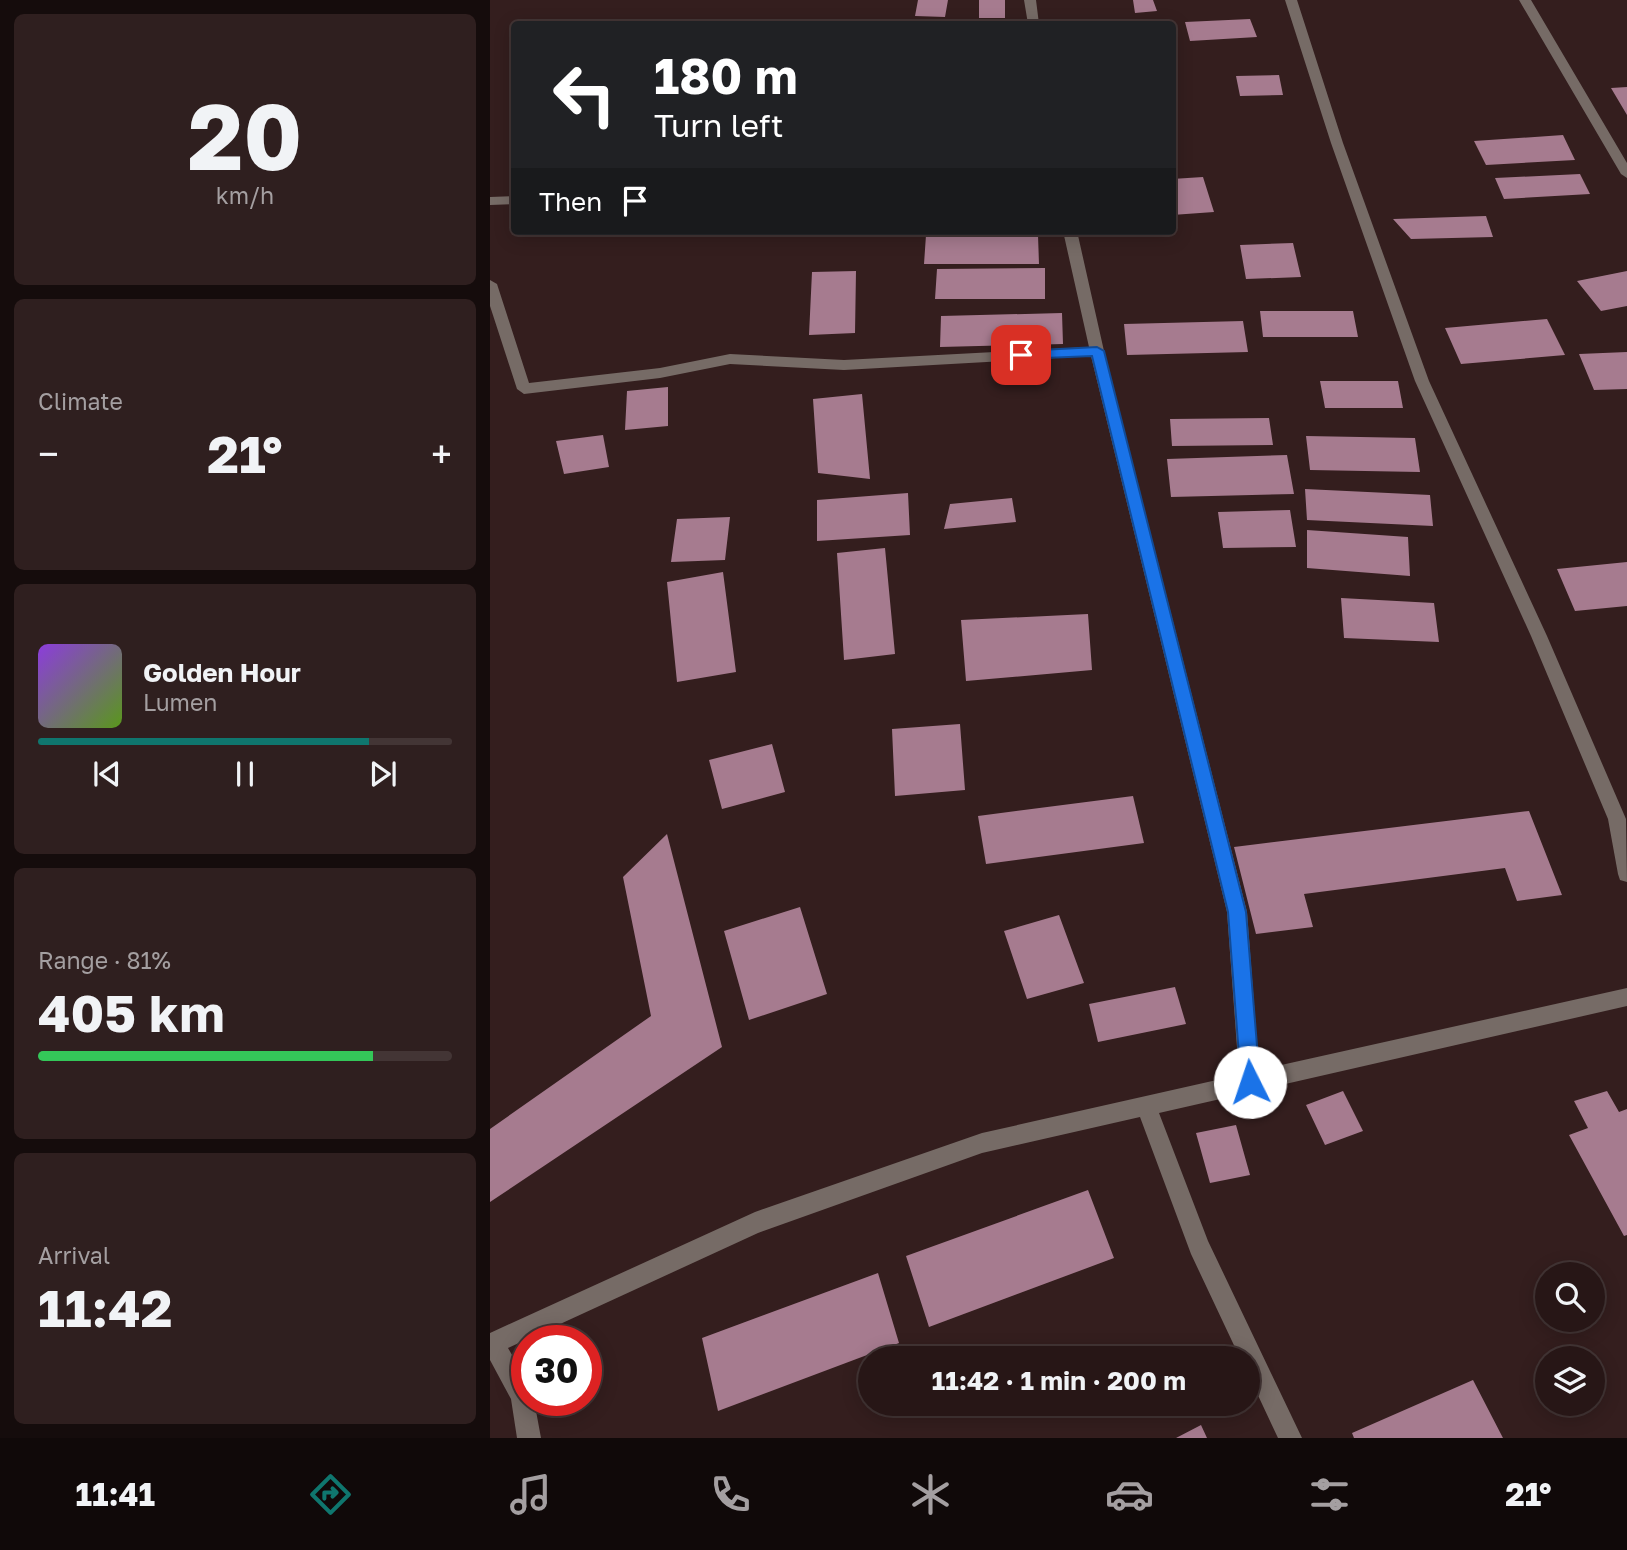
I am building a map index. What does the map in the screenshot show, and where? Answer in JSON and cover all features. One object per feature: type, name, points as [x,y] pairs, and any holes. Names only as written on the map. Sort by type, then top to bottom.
[{"type":"street","points":[[1030,0],[1034,21]]},
{"type":"street","points":[[1292,0],[1337,143],[1422,381],[1533,624],[1617,819],[1627,874]]},
{"type":"street","points":[[1525,0],[1627,174]]},
{"type":"street","points":[[490,201],[511,200]]},
{"type":"street","points":[[1071,235],[1097,351],[1237,912],[1250,1082]]},
{"type":"street","points":[[490,284],[524,389],[660,373],[730,359],[844,365],[1097,351]]},
{"type":"street","points":[[529,1438],[522,1396],[491,1344],[755,1223],[982,1143],[1627,997]]},
{"type":"street","points":[[1146,1106],[1199,1246],[1290,1438]]},
{"type":"building","points":[[918,0],[948,0],[945,17],[915,16]]},
{"type":"building","points":[[979,0],[1005,0],[1005,18],[979,18]]},
{"type":"building","points":[[1133,0],[1153,0],[1157,11],[1135,13]]},
{"type":"building","points":[[1250,19],[1257,37],[1190,41],[1185,22]]},
{"type":"building","points":[[1279,75],[1283,95],[1240,96],[1236,76]]},
{"type":"building","points":[[1627,87],[1627,115],[1611,88]]},
{"type":"building","points":[[1563,135],[1575,160],[1486,165],[1474,141]]},
{"type":"building","points":[[1580,174],[1590,194],[1504,199],[1495,178]]},
{"type":"building","points":[[1203,177],[1214,212],[1176,215],[1176,179]]},
{"type":"building","points":[[1486,216],[1493,237],[1411,239],[1393,219]]},
{"type":"building","points":[[926,235],[1038,235],[1039,264],[924,264]]},
{"type":"building","points":[[1293,243],[1301,277],[1246,279],[1240,245]]},
{"type":"building","points":[[1045,268],[1045,299],[935,299],[937,269]]},
{"type":"building","points":[[856,271],[855,333],[809,335],[812,272]]},
{"type":"building","points":[[1627,271],[1627,306],[1601,311],[1577,281]]},
{"type":"building","points":[[1260,311],[1353,311],[1358,337],[1263,337]]},
{"type":"building","points":[[1062,313],[1063,344],[940,347],[941,316]]},
{"type":"building","points":[[1547,319],[1565,355],[1461,364],[1445,328]]},
{"type":"building","points":[[1243,321],[1248,352],[1127,355],[1124,324]]},
{"type":"building","points":[[1627,352],[1627,389],[1594,390],[1579,354]]},
{"type":"building","points":[[1320,381],[1398,381],[1403,408],[1325,408]]},
{"type":"building","points":[[668,387],[668,426],[625,430],[627,391]]},
{"type":"building","points":[[862,394],[870,479],[818,473],[813,399]]},
{"type":"building","points":[[1269,418],[1273,445],[1172,446],[1170,419]]},
{"type":"building","points":[[603,435],[609,467],[564,474],[556,441]]},
{"type":"building","points":[[1306,436],[1415,438],[1420,472],[1310,470]]},
{"type":"building","points":[[1287,455],[1294,494],[1171,497],[1167,459]]},
{"type":"building","points":[[1305,489],[1430,495],[1433,526],[1307,520]]},
{"type":"building","points":[[908,493],[910,535],[817,541],[817,500]]},
{"type":"building","points":[[1012,498],[1016,522],[944,529],[950,504]]},
{"type":"building","points":[[1290,510],[1296,547],[1223,548],[1218,512]]},
{"type":"building","points":[[730,517],[725,560],[671,562],[677,519]]},
{"type":"building","points":[[1307,530],[1408,537],[1410,576],[1307,568]]},
{"type":"building","points":[[885,548],[895,654],[844,660],[837,553]]},
{"type":"building","points":[[1627,562],[1627,606],[1575,611],[1557,569]]},
{"type":"building","points":[[723,572],[736,672],[677,682],[667,582]]},
{"type":"building","points":[[1341,598],[1434,603],[1439,642],[1344,638]]},
{"type":"building","points":[[1088,614],[1092,670],[966,681],[961,620]]},
{"type":"building","points":[[960,724],[965,790],[895,796],[892,729]]},
{"type":"building","points":[[772,744],[785,792],[722,809],[709,760]]},
{"type":"building","points":[[1133,796],[1144,843],[986,864],[978,816]]},
{"type":"building","points":[[1529,811],[1562,895],[1517,901],[1505,868],[1304,894],[1313,927],[1256,934],[1234,847]]},
{"type":"building","points":[[667,834],[722,1047],[490,1202],[490,1129],[651,1016],[623,877]]},
{"type":"building","points":[[800,907],[827,994],[749,1020],[724,931]]},
{"type":"building","points":[[1059,915],[1084,983],[1027,999],[1004,931]]},
{"type":"building","points":[[1175,987],[1186,1024],[1098,1042],[1089,1004]]},
{"type":"building","points":[[1343,1091],[1363,1131],[1325,1145],[1306,1105]]},
{"type":"building","points":[[1607,1091],[1619,1112],[1627,1109],[1627,1235],[1624,1236],[1569,1135],[1588,1128],[1574,1101]]},
{"type":"building","points":[[1236,1125],[1250,1175],[1210,1183],[1196,1133]]},
{"type":"building","points":[[1088,1190],[1114,1258],[929,1327],[906,1256]]},
{"type":"building","points":[[878,1273],[899,1343],[891,1346],[858,1346],[858,1358],[718,1411],[702,1338]]},
{"type":"building","points":[[1473,1380],[1503,1438],[1354,1438],[1352,1433]]},
{"type":"building","points":[[1201,1425],[1207,1438],[1176,1438]]},
{"type":"route","points":[[1021,355],[1097,351],[1237,912],[1250,1082]]}]
